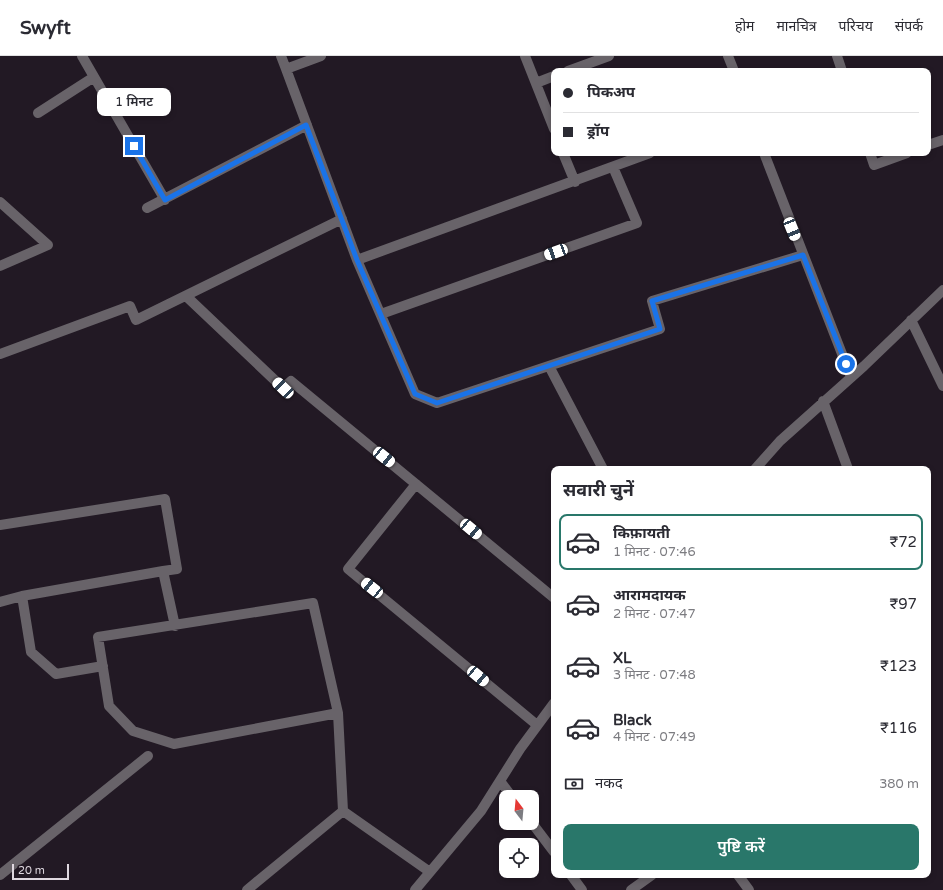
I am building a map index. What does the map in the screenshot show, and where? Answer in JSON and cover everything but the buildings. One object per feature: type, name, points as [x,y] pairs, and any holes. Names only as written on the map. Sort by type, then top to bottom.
[{"type":"street","points":[[82,56],[165,200]]},
{"type":"street","points":[[280,56],[357,260],[415,394],[437,403],[660,329],[652,301],[803,255]]},
{"type":"street","points":[[286,69],[321,56]]},
{"type":"street","points":[[525,56],[551,121]]},
{"type":"street","points":[[576,68],[610,56]]},
{"type":"street","points":[[728,56],[733,68]]},
{"type":"street","points":[[837,56],[841,68]]},
{"type":"street","points":[[38,113],[94,77]]},
{"type":"street","points":[[536,83],[551,77]]},
{"type":"street","points":[[147,208],[165,200],[306,125]]},
{"type":"street","points":[[931,144],[943,140]]},
{"type":"street","points":[[564,156],[575,182]]},
{"type":"street","points":[[357,260],[575,182],[642,156]]},
{"type":"street","points":[[765,156],[852,377]]},
{"type":"street","points":[[871,156],[874,166],[899,156]]},
{"type":"street","points":[[381,314],[637,223],[613,167]]},
{"type":"street","points":[[0,202],[48,245],[0,266]]},
{"type":"street","points":[[0,354],[130,306],[136,320],[342,219]]},
{"type":"street","points":[[757,466],[780,440],[852,377],[943,290]]},
{"type":"street","points":[[186,296],[283,388],[291,381],[551,596]]},
{"type":"street","points":[[911,320],[943,386]]},
{"type":"street","points":[[549,366],[600,466]]},
{"type":"street","points":[[823,401],[847,466]]},
{"type":"street","points":[[416,484],[348,569],[537,725]]},
{"type":"street","points":[[0,525],[164,499],[177,570],[22,596],[0,602]]},
{"type":"street","points":[[163,572],[175,626]]},
{"type":"street","points":[[22,596],[31,652],[56,674],[103,666]]},
{"type":"street","points":[[338,713],[174,744],[133,731],[109,706],[98,637],[313,603],[338,713],[343,811]]},
{"type":"street","points":[[415,890],[481,810],[537,725],[551,707]]},
{"type":"street","points":[[0,875],[148,756]]},
{"type":"street","points":[[500,781],[507,790]]},
{"type":"street","points":[[343,811],[430,872]]},
{"type":"street","points":[[247,890],[343,811]]},
{"type":"street","points":[[537,830],[551,848]]},
{"type":"street","points":[[573,878],[582,890]]},
{"type":"street","points":[[631,890],[648,878]]},
{"type":"street","points":[[740,878],[749,890]]},
{"type":"route","points":[[134,146],[165,200],[211,174],[306,125],[357,260],[415,394],[437,403],[660,329],[652,301],[803,255],[846,364]]}]
